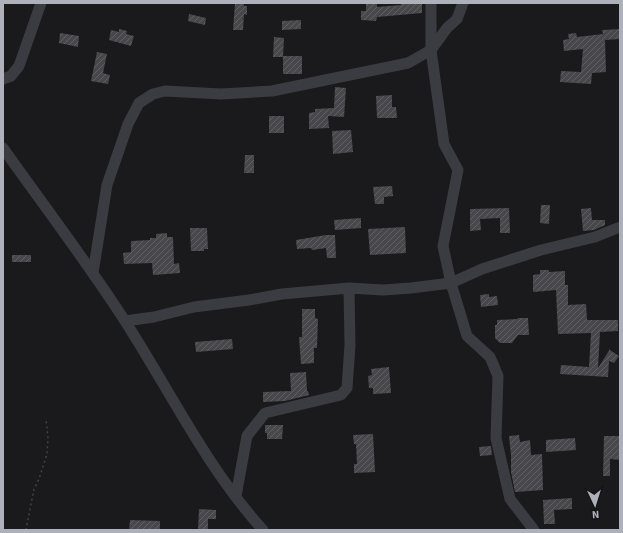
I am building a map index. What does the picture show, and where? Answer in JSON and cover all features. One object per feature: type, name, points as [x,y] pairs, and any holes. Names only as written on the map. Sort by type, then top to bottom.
[{"type":"street","points":[[3,79],[12,76],[19,66],[41,3]]},
{"type":"street","points":[[431,3],[432,50],[444,144],[458,170],[443,246],[451,283],[467,336],[490,357],[498,376],[496,438],[510,498],[534,530]]},
{"type":"street","points":[[93,273],[107,185],[128,124],[139,103],[153,94],[165,91],[221,94],[272,91],[408,63],[432,50],[447,28],[457,19],[463,3]]},
{"type":"street","points":[[3,148],[126,321],[208,455],[236,496],[263,530]]},
{"type":"street","points":[[126,321],[154,317],[194,307],[282,294],[349,288],[383,290],[451,283],[482,269],[541,250],[588,239],[620,227]]},
{"type":"street","points":[[236,496],[247,436],[265,413],[341,396],[347,388],[350,345],[349,288]]},
{"type":"path","points":[[26,530],[34,489],[39,479],[47,454],[48,438],[46,419]]},
{"type":"building","points":[[235,3],[244,3],[244,6],[247,6],[247,15],[244,14],[243,30],[233,30]]},
{"type":"building","points":[[366,3],[377,3],[377,7],[401,5],[401,3],[422,3],[422,13],[377,17],[376,21],[361,20],[361,11],[366,11]]},
{"type":"building","points":[[189,14],[206,18],[205,25],[188,21]]},
{"type":"building","points":[[301,20],[301,29],[282,30],[282,21]]},
{"type":"building","points":[[119,29],[127,31],[126,34],[134,36],[131,46],[109,40],[111,30],[119,32]]},
{"type":"building","points":[[620,29],[620,39],[605,40],[606,72],[592,73],[591,84],[560,82],[561,71],[581,72],[583,49],[564,51],[563,40],[569,39],[568,34],[576,33],[577,37],[603,34],[602,30]]},
{"type":"building","points":[[60,33],[79,36],[78,47],[59,43]]},
{"type":"building","points":[[274,37],[284,38],[283,57],[273,57]]},
{"type":"building","points":[[97,52],[107,54],[103,73],[110,75],[108,84],[91,81]]},
{"type":"building","points":[[283,56],[302,56],[302,74],[283,74]]},
{"type":"building","points":[[335,87],[346,88],[344,117],[328,116],[329,128],[309,129],[309,113],[315,112],[315,109],[334,108]]},
{"type":"building","points":[[392,95],[392,107],[396,107],[397,118],[377,118],[376,96]]},
{"type":"building","points":[[269,116],[284,116],[284,133],[269,133]]},
{"type":"building","points":[[351,130],[353,152],[333,154],[332,131]]},
{"type":"building","points":[[245,155],[254,155],[254,173],[244,173]]},
{"type":"building","points":[[392,186],[393,196],[384,197],[384,204],[375,204],[373,187]]},
{"type":"building","points":[[541,205],[550,205],[549,224],[540,223]]},
{"type":"building","points":[[509,208],[510,233],[500,233],[500,218],[480,219],[481,230],[470,231],[470,209]]},
{"type":"building","points":[[591,208],[592,220],[605,220],[605,225],[594,230],[583,231],[581,209]]},
{"type":"building","points":[[361,218],[361,228],[335,230],[334,220]]},
{"type":"building","points":[[405,227],[406,253],[370,255],[368,229]]},
{"type":"building","points":[[190,228],[207,228],[208,249],[204,249],[204,251],[191,251]]},
{"type":"building","points":[[167,233],[167,237],[173,237],[174,264],[179,263],[180,273],[153,275],[152,263],[124,264],[123,253],[131,252],[131,241],[150,240],[150,238],[156,238],[156,234]]},
{"type":"building","points":[[335,235],[336,258],[327,258],[326,248],[312,250],[311,248],[297,249],[296,240]]},
{"type":"building","points":[[12,255],[31,255],[31,262],[12,262]]},
{"type":"building","points":[[540,270],[549,270],[549,272],[565,271],[565,285],[568,285],[568,305],[586,304],[587,320],[618,320],[618,331],[600,332],[598,368],[610,349],[619,356],[614,363],[609,361],[608,377],[560,374],[561,365],[589,367],[591,333],[558,334],[556,290],[533,292],[533,275],[540,274]]},
{"type":"building","points":[[489,294],[489,297],[497,296],[498,305],[481,307],[480,295]]},
{"type":"building","points":[[302,309],[315,309],[315,318],[318,319],[317,348],[314,348],[314,363],[301,364],[299,337],[302,337]]},
{"type":"building","points":[[517,318],[528,318],[529,335],[518,335],[512,343],[500,343],[495,338],[495,325],[497,325],[497,320],[518,319]]},
{"type":"building","points":[[232,339],[233,349],[196,352],[195,342]]},
{"type":"building","points":[[389,367],[391,393],[373,394],[373,388],[369,388],[368,376],[372,375],[371,369]]},
{"type":"building","points":[[306,372],[307,391],[309,395],[285,401],[263,402],[263,392],[291,391],[290,373]]},
{"type":"building","points":[[265,425],[283,425],[282,439],[267,439]]},
{"type":"building","points":[[373,434],[375,472],[354,473],[354,464],[357,464],[356,444],[354,444],[353,435]]},
{"type":"building","points":[[519,435],[520,442],[530,440],[531,455],[542,454],[543,490],[515,492],[511,472],[509,436]]},
{"type":"building","points":[[604,436],[620,436],[620,460],[610,459],[610,476],[603,476]]},
{"type":"building","points":[[575,438],[576,450],[546,452],[546,440]]},
{"type":"building","points":[[491,446],[492,455],[480,456],[479,447]]},
{"type":"building","points":[[572,498],[572,509],[554,510],[555,524],[544,524],[543,500]]},
{"type":"building","points":[[199,509],[216,510],[216,519],[208,519],[208,530],[198,530]]},
{"type":"building","points":[[130,520],[160,521],[160,530],[129,530]]}]
